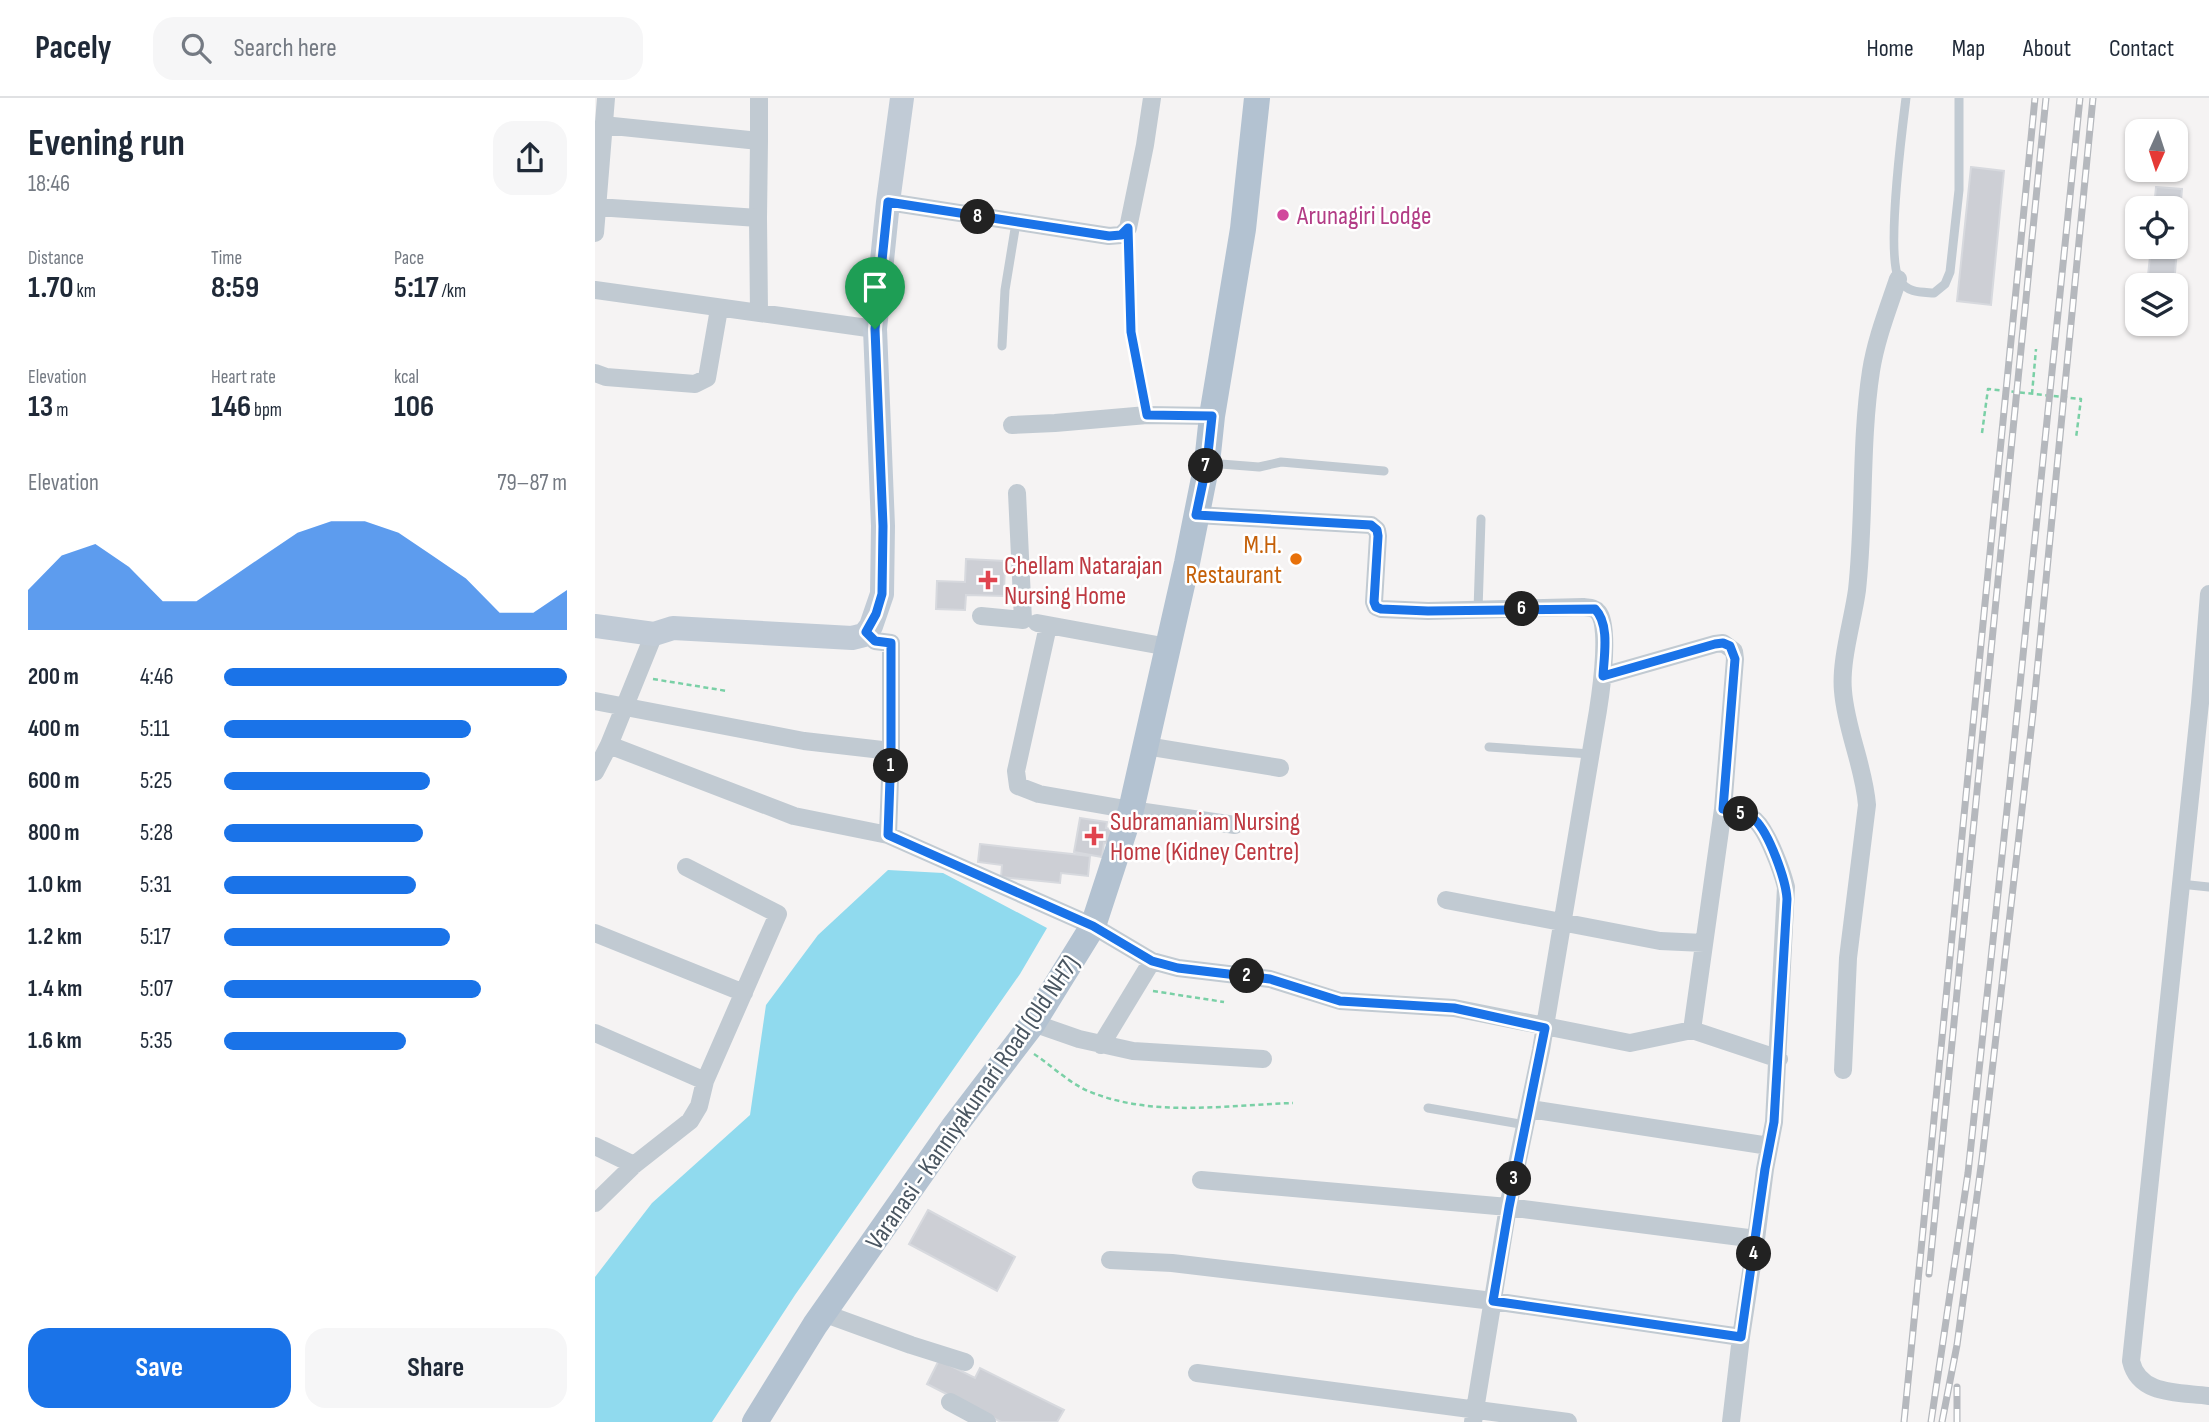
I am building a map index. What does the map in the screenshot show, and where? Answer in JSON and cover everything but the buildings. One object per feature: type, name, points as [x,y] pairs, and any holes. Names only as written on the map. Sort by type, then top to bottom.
[{"type":"main road","name":"Varanasi - Kanniyakumari Road (Old NH7)","points":[[755,1422],[823,1313],[953,1128],[1025,1033],[1093,926],[1131,810],[1207,463],[1212,416],[1243,229],[1257,98]]},
{"type":"street","points":[[595,233],[606,98]]},
{"type":"street","points":[[759,98],[759,312]]},
{"type":"street","points":[[595,626],[654,634],[673,628],[852,638],[866,632],[876,614],[882,594],[883,526],[875,329],[902,98]]},
{"type":"street","points":[[888,202],[1016,223],[1109,236],[1121,235],[1128,228],[1152,98]]},
{"type":"street","points":[[603,125],[758,141]]},
{"type":"street","points":[[597,207],[758,218]]},
{"type":"street","points":[[1843,1070],[1848,958],[1867,805],[1866,785],[1845,709],[1843,681],[1857,589],[1871,369],[1879,334],[1898,279]]},
{"type":"street","points":[[595,290],[875,329]]},
{"type":"street","points":[[595,373],[605,377],[695,384],[703,382],[707,378],[719,309]]},
{"type":"street","points":[[1012,425],[1055,424],[1147,415],[1212,416]]},
{"type":"street","points":[[1017,493],[1023,620]]},
{"type":"street","points":[[1196,515],[1371,525],[1377,530],[1378,536],[1374,602],[1376,607],[1428,611],[1595,609],[1600,614],[1603,624],[1603,676],[1591,754],[1545,1028],[1509,1207],[1473,1416]]},
{"type":"street","points":[[2209,594],[2131,1361],[2134,1374],[2143,1384],[2209,1396]]},
{"type":"street","points":[[981,616],[1023,620],[1168,647]]},
{"type":"street","points":[[1048,626],[1016,781],[1018,786],[1039,794],[1235,825]]},
{"type":"street","points":[[866,632],[875,641],[891,643],[888,835]]},
{"type":"street","points":[[595,772],[609,745],[654,634]]},
{"type":"street","points":[[1603,676],[1715,644],[1730,646],[1735,659],[1723,809],[1692,1030]]},
{"type":"street","points":[[595,701],[804,741],[891,751]]},
{"type":"street","points":[[609,745],[794,816],[888,835],[1093,926],[1152,961],[1178,968],[1270,979],[1340,1001],[1454,1008],[1630,1043],[1692,1030],[1779,1059]]},
{"type":"street","points":[[1146,746],[1279,768]]},
{"type":"street","points":[[1723,809],[1754,820],[1761,828],[1782,872],[1786,887],[1774,1122],[1741,1337],[1731,1422]]},
{"type":"street","points":[[595,1203],[634,1165],[690,1121],[699,1106],[705,1081],[778,914],[686,867]]},
{"type":"street","points":[[1446,900],[1660,941],[1704,943]]},
{"type":"street","points":[[595,933],[744,993]]},
{"type":"street","points":[[1101,1045],[1152,961]]},
{"type":"street","points":[[595,1033],[705,1081]]},
{"type":"street","points":[[1025,1033],[1133,1051],[1263,1059]]},
{"type":"street","points":[[1528,1117],[1769,1146]]},
{"type":"street","points":[[595,1146],[634,1165]]},
{"type":"street","points":[[1201,1180],[1509,1207],[1756,1240]]},
{"type":"street","points":[[1110,1260],[1172,1264],[1493,1301],[1741,1337]]},
{"type":"street","points":[[823,1313],[965,1362]]},
{"type":"street","points":[[1197,1373],[1473,1416],[1568,1422]]},
{"type":"street","points":[[950,1402],[987,1422]]},
{"type":"lane","points":[[1906,98],[1896,191],[1894,264],[1898,279],[1905,288],[1934,293],[1945,284],[1950,272],[1959,190],[1959,98]]},
{"type":"lane","points":[[1002,346],[1005,290],[1016,223]]},
{"type":"lane","points":[[1128,228],[1131,332],[1147,415]]},
{"type":"lane","points":[[1207,463],[1259,467],[1281,462],[1384,471]]},
{"type":"lane","points":[[1478,610],[1481,519]]},
{"type":"lane","points":[[1489,747],[1591,754]]},
{"type":"lane","points":[[2180,884],[2209,887]]},
{"type":"lane","points":[[1428,1108],[1528,1117]]},
{"type":"path","points":[[2032,394],[2036,349]]},
{"type":"path","points":[[1982,433],[1988,389],[2081,399],[2076,438]]},
{"type":"path","points":[[636,676],[727,691]]},
{"type":"path","points":[[1136,987],[1224,1002]]},
{"type":"path","points":[[1025,1033],[1070,1081],[1087,1090],[1133,1104],[1217,1107],[1293,1103]]},
{"type":"water","points":[[888,870],[943,873],[1047,928],[1020,974],[795,1295],[712,1422],[595,1422],[595,1277],[652,1203],[750,1115],[766,1005],[818,935]]},
{"type":"railway","points":[[1904,1422],[2035,98]]},
{"type":"railway","points":[[1929,1274],[2046,98]]},
{"type":"railway","points":[[1931,1422],[1968,1173],[2080,98]]},
{"type":"railway","points":[[1942,1422],[1957,1345],[1982,1159],[2033,713],[2093,98]]},
{"type":"railway","points":[[1957,1387],[1957,1422]]},
{"type":"place","name":"Arunagiri Lodge","points":[[1283,215]]},
{"type":"place","name":"M.H. Restaurant","points":[[1296,559]]},
{"type":"place","name":"Chellam Natarajan Nursing Home","points":[[988,580]]},
{"type":"place","name":"Subramaniam Nursing Home (Kidney Centre)","points":[[1094,836]]},
{"type":"route","points":[[888,202],[1109,236],[1121,235],[1128,228],[1131,332],[1147,415],[1212,416],[1207,463],[1196,515],[1371,525],[1377,530],[1378,536],[1374,602],[1376,607],[1381,609],[1595,609],[1603,624],[1603,676],[1715,644],[1730,646],[1735,659],[1723,809],[1754,820],[1761,828],[1782,872],[1787,899],[1774,1122],[1741,1337],[1493,1301],[1545,1028],[1454,1008],[1340,1001],[1270,979],[1178,968],[1152,961],[1093,926],[1037,899],[888,835],[891,643],[875,641],[866,632],[871,626],[882,594],[883,526],[875,329],[888,202]]}]
